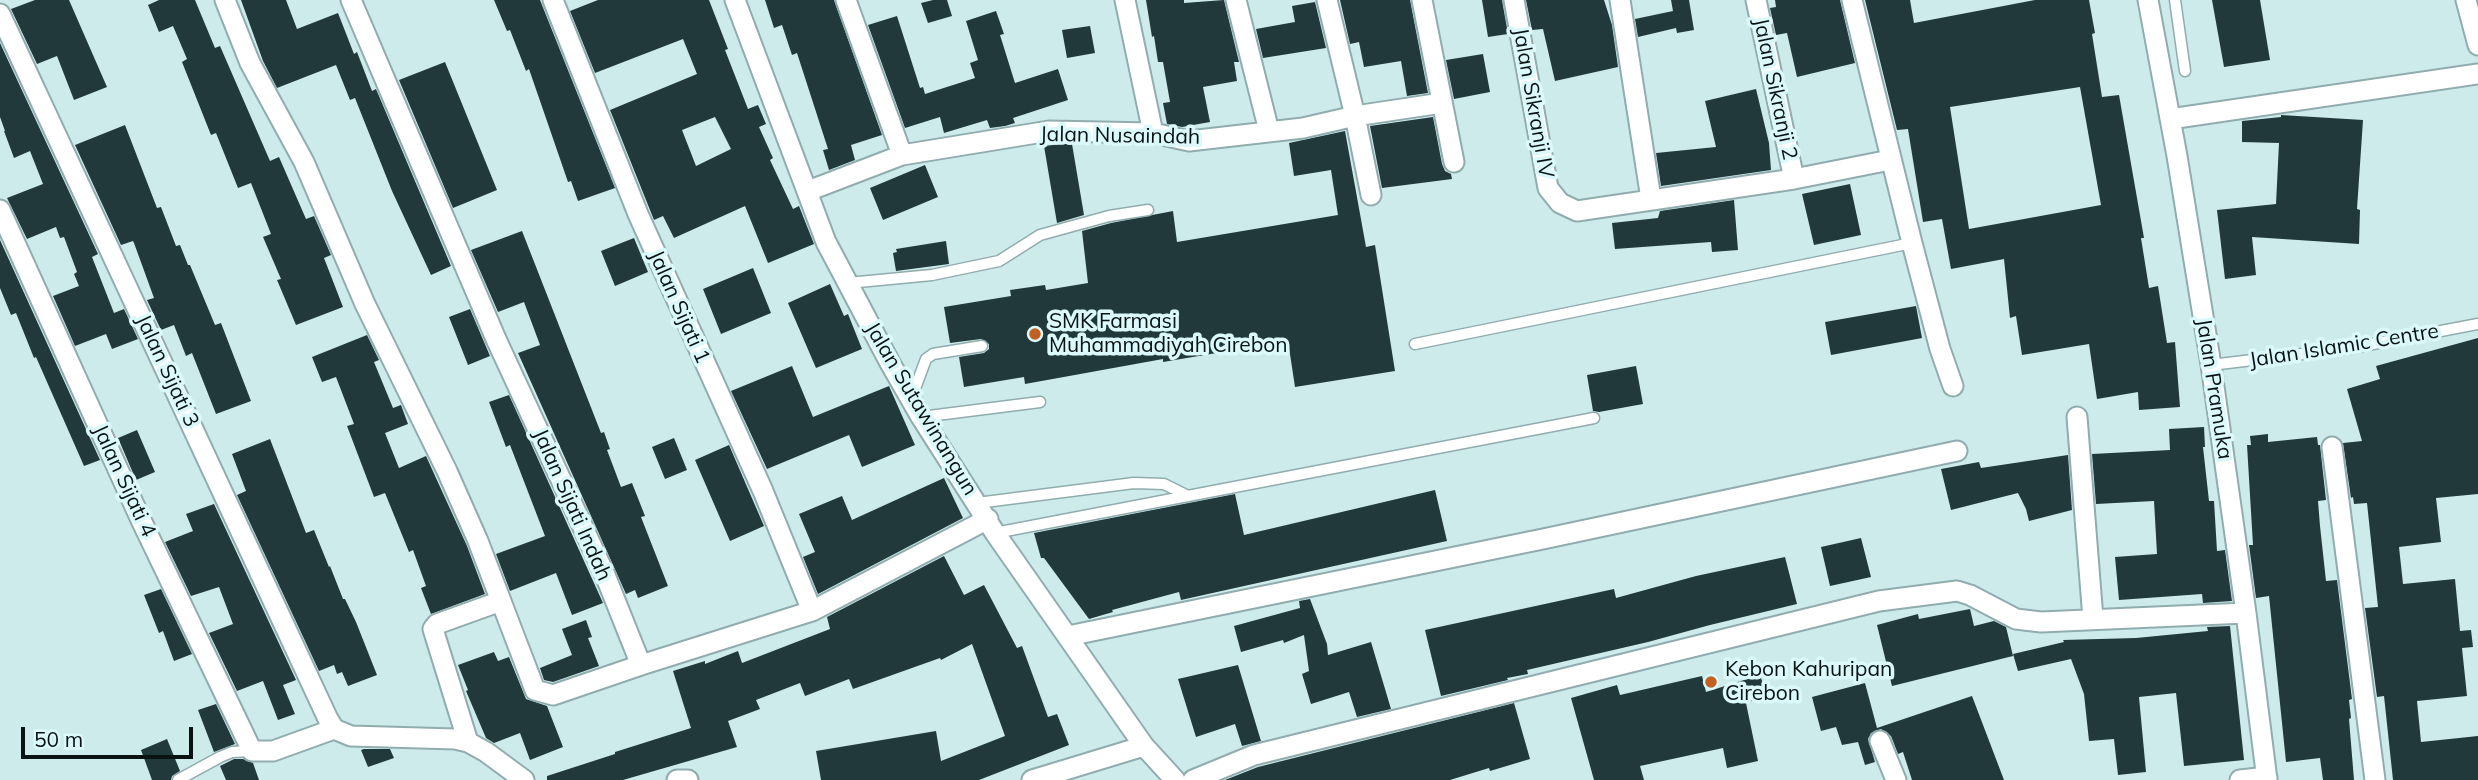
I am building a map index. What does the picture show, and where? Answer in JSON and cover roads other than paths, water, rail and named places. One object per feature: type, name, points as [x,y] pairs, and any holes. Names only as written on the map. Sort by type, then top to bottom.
[{"type":"street","points":[[225,0],[250,62],[304,162],[365,304],[447,471],[478,541],[535,690],[553,695],[812,611],[987,519]]},
{"type":"street","name":"Jalan Sijati Indah","points":[[351,0],[496,339],[605,575],[641,665]]},
{"type":"street","name":"Jalan Sijati 1","points":[[553,0],[639,214],[763,492],[812,611]]},
{"type":"street","name":"Jalan Sutawinangun","points":[[735,0],[826,242],[907,394],[987,519],[1144,746],[1175,780]]},
{"type":"street","points":[[846,0],[902,155]]},
{"type":"street","points":[[1125,0],[1153,133]]},
{"type":"street","points":[[1236,0],[1269,131]]},
{"type":"street","points":[[1327,0],[1371,195]]},
{"type":"street","points":[[1422,0],[1454,162]]},
{"type":"street","name":"Jalan Sikranji IV","points":[[1514,0],[1548,188],[1560,203],[1577,211],[1651,200]]},
{"type":"street","points":[[1620,0],[1651,200],[1794,179],[1890,160]]},
{"type":"street","name":"Jalan Sikranji 2","points":[[1756,0],[1794,179]]},
{"type":"street","points":[[1852,0],[1890,160],[1952,386]]},
{"type":"street","name":"Jalan Pramuka","points":[[2148,0],[2211,365],[2267,778]]},
{"type":"street","points":[[2466,0],[2478,45]]},
{"type":"street","name":"Jalan Sijati 3","points":[[0,14],[334,730]]},
{"type":"street","points":[[2170,118],[2478,74]]},
{"type":"street","name":"Jalan Nusaindah","points":[[808,191],[902,155],[1049,131],[1153,133],[1189,141],[1303,128],[1355,116],[1442,103]]},
{"type":"street","name":"Jalan Sijati 4","points":[[0,210],[135,508],[252,751]]},
{"type":"street","points":[[2077,417],[2093,619]]},
{"type":"street","points":[[2332,447],[2375,780]]},
{"type":"street","points":[[1068,636],[1957,451]]},
{"type":"street","points":[[1193,780],[1254,755],[1879,601],[1957,591],[2016,619],[2040,622],[2246,613]]},
{"type":"street","points":[[468,742],[433,629],[440,623],[502,601]]},
{"type":"street","points":[[252,751],[281,748],[334,730],[351,736],[455,739],[468,742],[486,752],[524,780]]},
{"type":"street","points":[[1880,741],[1896,780]]},
{"type":"street","points":[[1032,780],[1144,746]]},
{"type":"street","points":[[2240,780],[2267,778]]},
{"type":"street","points":[[677,780],[688,780]]},
{"type":"lane","points":[[2175,0],[2185,71]]},
{"type":"lane","points":[[847,283],[932,275],[999,261],[1040,235],[1109,216],[1148,210]]},
{"type":"lane","points":[[1415,344],[1912,243]]},
{"type":"lane","name":"Jalan Islamic Centre","points":[[2211,365],[2352,348],[2478,324]]},
{"type":"lane","points":[[907,394],[916,386],[926,359],[933,354],[982,346]]},
{"type":"lane","points":[[921,418],[1040,402]]},
{"type":"lane","points":[[987,519],[1189,496],[1594,418]]},
{"type":"lane","points":[[987,519],[1134,483],[1164,484],[1189,496]]},
{"type":"lane","points":[[178,780],[232,752],[252,751]]},
{"type":"place","name":"SMK Farmasi Muhammadiyah Cirebon","points":[[1035,334]]},
{"type":"place","name":"Kebon Kahuripan Cirebon","points":[[1711,682]]}]
